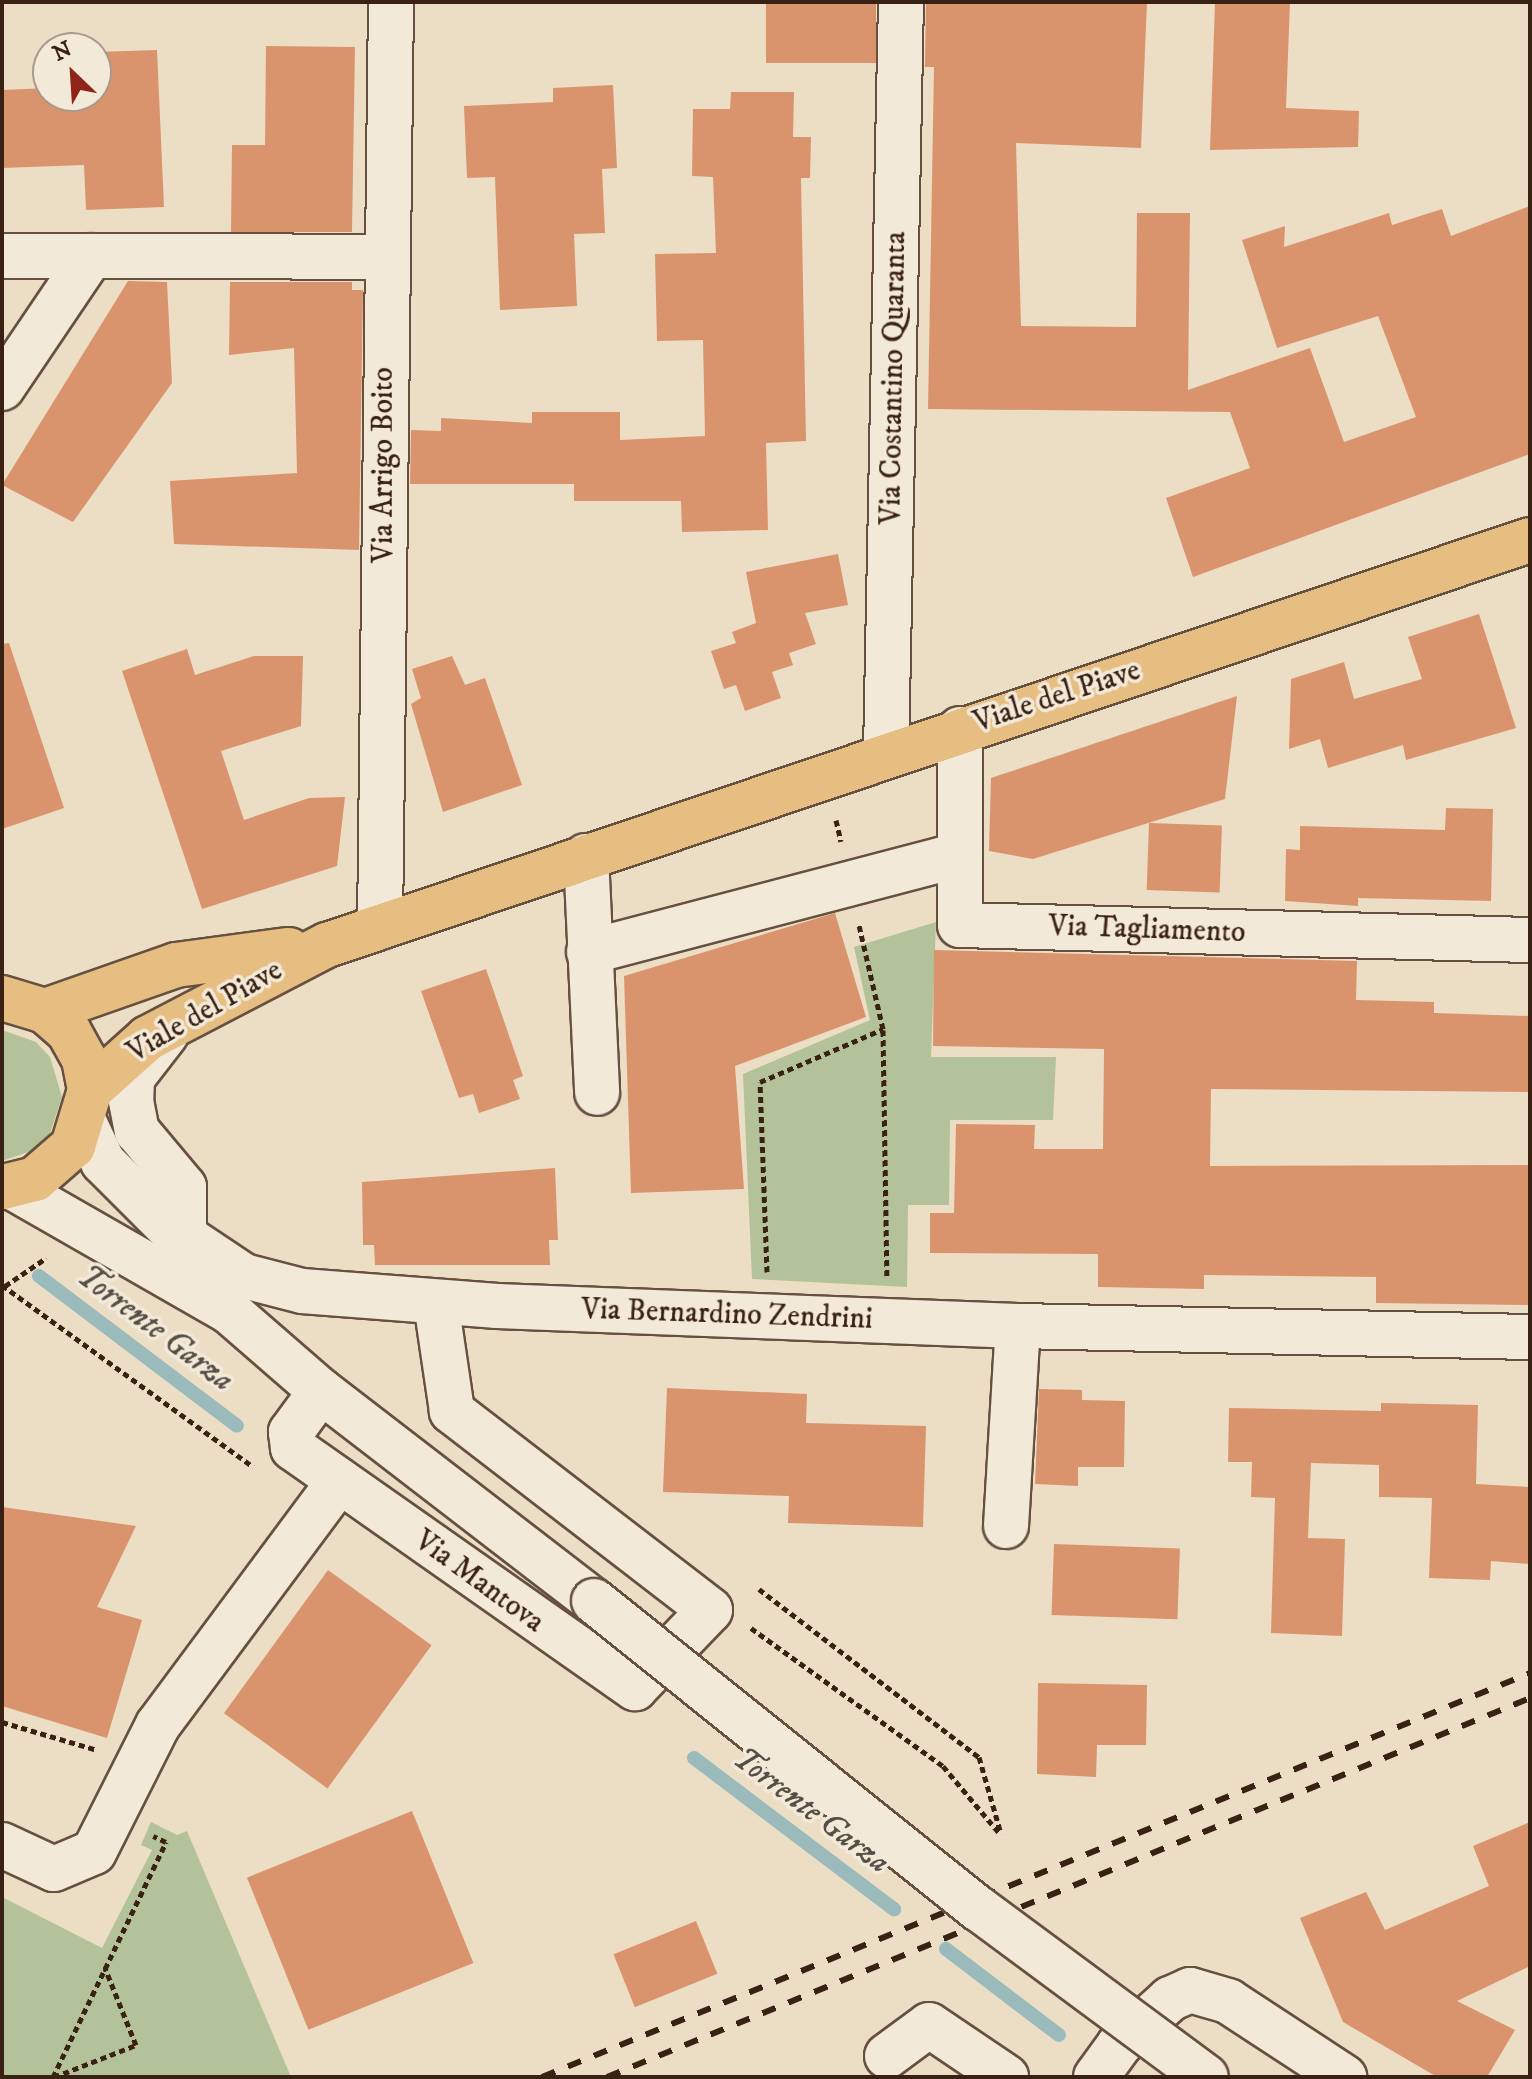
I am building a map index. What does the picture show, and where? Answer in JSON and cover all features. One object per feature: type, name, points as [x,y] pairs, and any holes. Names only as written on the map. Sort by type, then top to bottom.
[{"type":"main road","name":"Viale del Piave","points":[[87,1107],[148,1038],[327,945],[886,753],[1530,540]]},
{"type":"main road","name":"Viale del Piave","points":[[15,998],[176,965],[327,945]]},
{"type":"main road","points":[[6,1187],[56,1165],[87,1107],[84,1059],[69,1032],[15,998]]},
{"type":"street","name":"Via Arrigo Boito","points":[[380,927],[391,2]]},
{"type":"street","name":"Via Costantino Quaranta","points":[[886,753],[901,2]]},
{"type":"street","points":[[2,256],[386,257]]},
{"type":"street","points":[[2,388],[91,256]]},
{"type":"street","name":"Via Tagliamento","points":[[960,729],[960,925],[1530,940]]},
{"type":"street","points":[[589,952],[960,855]]},
{"type":"street","points":[[586,856],[597,1093]]},
{"type":"street","points":[[180,1019],[132,1078],[131,1101],[137,1131],[184,1187],[184,1236]]},
{"type":"street","points":[[87,1107],[103,1162],[184,1236],[230,1312]]},
{"type":"street","points":[[6,1187],[230,1312],[321,1391],[594,1601],[979,1909],[1206,2077]]},
{"type":"street","name":"Via Bernardino Zendrini","points":[[184,1236],[244,1276],[302,1291],[436,1302],[1018,1326],[1530,1337]]},
{"type":"street","points":[[436,1302],[452,1411],[728,1617]]},
{"type":"street","points":[[1006,1526],[1018,1326]]},
{"type":"street","points":[[289,1440],[321,1391]]},
{"type":"street","name":"Via Mantova","points":[[289,1440],[339,1481],[635,1688],[728,1617]]},
{"type":"street","points":[[2,1845],[54,1869],[94,1852],[158,1725],[339,1481]]},
{"type":"street","points":[[1108,2061],[1170,1999],[1190,1990],[1228,2001],[1344,2077]]},
{"type":"street","points":[[887,2056],[929,2025],[1006,2077]]},
{"type":"path","points":[[832,805],[842,850]]},
{"type":"path","points":[[856,910],[883,1029],[887,1286]]},
{"type":"path","points":[[768,1278],[760,1082],[883,1029]]},
{"type":"path","points":[[43,1260],[3,1287],[252,1469],[289,1440]]},
{"type":"path","points":[[752,1279],[782,1279]]},
{"type":"path","points":[[728,1617],[943,1766],[1001,1835],[979,1757],[759,1589]]},
{"type":"path","points":[[2,1722],[105,1752]]},
{"type":"path","points":[[54,2077],[166,1842],[153,1837],[157,1825]]},
{"type":"path","points":[[54,2077],[136,2045],[105,1968]]},
{"type":"green space","points":[[936,922],[931,1057],[1056,1057],[1053,1120],[950,1120],[949,1205],[908,1205],[907,1287],[752,1279],[743,1074],[870,1020],[854,947]]},
{"type":"green space","points":[[2,1030],[36,1042],[50,1057],[62,1097],[49,1136],[34,1150],[2,1161]]},
{"type":"green space","points":[[151,1822],[177,1835],[187,1831],[291,2077],[2,2077],[2,1897],[102,1948],[152,1850],[141,1845]]},
{"type":"building","points":[[766,2],[876,2],[876,63],[766,63]]},
{"type":"building","points":[[926,2],[1147,2],[1141,148],[1016,143],[1021,326],[1136,327],[1137,213],[1190,213],[1188,390],[1310,348],[1344,442],[1416,417],[1378,316],[1277,348],[1242,240],[1285,226],[1284,247],[1389,213],[1392,225],[1442,209],[1451,236],[1530,206],[1530,454],[1193,577],[1166,498],[1250,468],[1230,412],[928,409],[934,67],[925,67]]},
{"type":"building","points":[[1215,2],[1290,2],[1286,108],[1359,111],[1358,147],[1210,150]]},
{"type":"building","points":[[266,46],[355,47],[352,232],[231,232],[232,145],[265,145]]},
{"type":"building","points":[[157,50],[164,207],[86,210],[84,165],[2,168],[2,90],[32,89],[32,112],[112,112],[112,51]]},
{"type":"building","points":[[613,85],[617,168],[602,169],[605,233],[574,234],[577,306],[500,310],[495,177],[467,178],[464,106],[553,102],[553,88]]},
{"type":"building","points":[[731,92],[794,92],[793,137],[811,137],[810,178],[801,178],[806,441],[766,443],[768,530],[682,532],[681,501],[574,501],[574,484],[410,484],[411,430],[441,431],[441,418],[532,423],[532,412],[620,412],[620,440],[705,436],[703,340],[657,341],[655,254],[716,253],[713,177],[692,176],[693,109],[730,109]]},
{"type":"building","points":[[128,281],[167,282],[172,383],[73,522],[2,485]]},
{"type":"building","points":[[230,282],[352,282],[352,290],[363,290],[359,550],[174,544],[170,481],[297,473],[294,348],[229,355]]},
{"type":"building","points":[[838,554],[848,605],[805,613],[816,644],[789,653],[793,665],[772,672],[781,698],[745,711],[736,685],[724,689],[711,651],[736,643],[732,632],[756,623],[746,572]]},
{"type":"building","points":[[1479,614],[1516,728],[1406,760],[1403,745],[1328,768],[1320,739],[1289,749],[1291,679],[1344,662],[1354,699],[1422,679],[1408,637]]},
{"type":"building","points":[[9,643],[64,808],[2,829],[2,644]]},
{"type":"building","points":[[187,649],[195,675],[254,656],[303,656],[301,726],[221,751],[244,820],[309,798],[345,797],[337,866],[202,909],[122,671]]},
{"type":"building","points":[[452,656],[465,685],[485,678],[522,785],[443,812],[411,704],[421,698],[412,669]]},
{"type":"building","points":[[1237,696],[1225,799],[1033,859],[989,851],[991,778]]},
{"type":"building","points":[[1446,808],[1493,809],[1491,901],[1358,898],[1358,906],[1285,901],[1286,849],[1300,850],[1300,826],[1445,830]]},
{"type":"building","points":[[1149,823],[1222,826],[1220,893],[1147,890]]},
{"type":"building","points":[[835,913],[866,1017],[735,1066],[744,1189],[631,1193],[624,976]]},
{"type":"building","points":[[934,950],[1357,961],[1356,1000],[1434,1002],[1434,1013],[1530,1016],[1530,1092],[1211,1089],[1210,1166],[1530,1165],[1530,1305],[1376,1303],[1376,1277],[1204,1275],[1204,1289],[1098,1287],[1098,1254],[930,1253],[930,1213],[954,1213],[956,1124],[1035,1125],[1034,1149],[1103,1149],[1104,1049],[933,1046]]},
{"type":"building","points":[[486,969],[523,1076],[513,1080],[520,1099],[479,1113],[473,1094],[459,1098],[421,991]]},
{"type":"building","points":[[555,1168],[558,1240],[549,1240],[550,1265],[375,1265],[374,1245],[363,1245],[362,1182]]},
{"type":"building","points":[[667,1388],[807,1394],[806,1423],[926,1426],[923,1527],[788,1523],[789,1496],[663,1492]]},
{"type":"building","points":[[1039,1389],[1082,1390],[1082,1400],[1125,1401],[1124,1467],[1078,1467],[1078,1486],[1035,1484]]},
{"type":"building","points":[[1381,1403],[1478,1405],[1476,1484],[1530,1487],[1530,1564],[1491,1561],[1490,1580],[1429,1578],[1432,1498],[1379,1497],[1379,1465],[1311,1463],[1308,1538],[1345,1539],[1342,1636],[1271,1633],[1275,1498],[1251,1497],[1252,1462],[1228,1462],[1229,1408],[1381,1411]]},
{"type":"building","points":[[2,1507],[136,1526],[97,1607],[142,1620],[107,1738],[2,1706]]},
{"type":"building","points":[[1054,1544],[1180,1548],[1177,1619],[1052,1615]]},
{"type":"building","points":[[328,1570],[432,1645],[328,1788],[224,1713]]},
{"type":"building","points":[[1038,1683],[1147,1685],[1146,1745],[1097,1745],[1096,1777],[1037,1774]]},
{"type":"building","points":[[412,1811],[473,1963],[308,2030],[247,1878]]},
{"type":"building","points":[[1530,1822],[1530,1966],[1457,2001],[1515,2030],[1487,2077],[1437,2077],[1343,2022],[1300,1918],[1366,1892],[1385,1930],[1489,1886],[1473,1846]]},
{"type":"building","points":[[696,1921],[717,1974],[635,2007],[613,1954]]},
{"type":"waterway","name":"Torrente Garza","points":[[39,1276],[237,1426]]},
{"type":"waterway","name":"Torrente Garza","points":[[694,1758],[894,1909]]},
{"type":"waterway","name":"Torrente Garza","points":[[946,1949],[1059,2035]]},
{"type":"railway","points":[[542,2077],[1530,1673]]},
{"type":"railway","points":[[607,2077],[1530,1698]]}]
